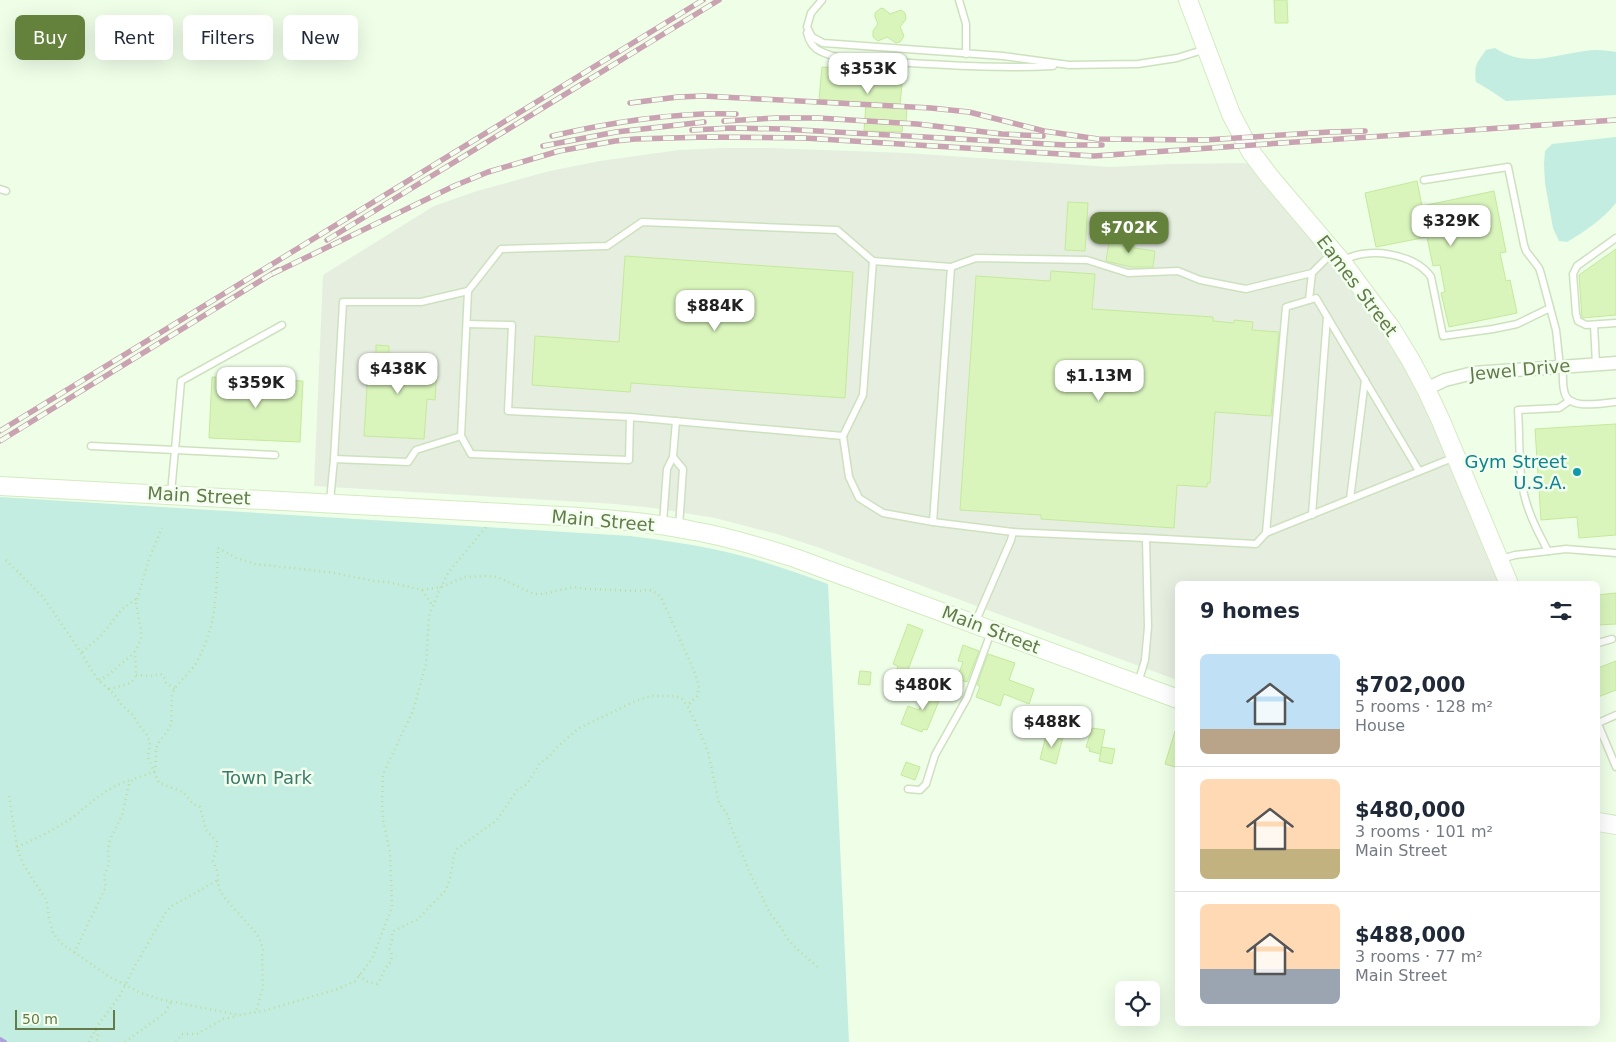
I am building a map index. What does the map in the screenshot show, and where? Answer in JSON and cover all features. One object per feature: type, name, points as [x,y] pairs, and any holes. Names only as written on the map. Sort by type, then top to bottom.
[{"type":"main road","name":"Eames Street","points":[[1188,0],[1231,114],[1251,152],[1337,257],[1391,328],[1426,389],[1508,581]]},
{"type":"main road","name":"Main Street","points":[[0,486],[329,502],[580,517],[671,527],[741,541],[795,558],[1175,698]]},
{"type":"main road","points":[[1600,822],[1616,825]]},
{"type":"street","name":"Jewel Drive","points":[[1426,389],[1464,374],[1616,363]]},
{"type":"lane","points":[[822,0],[811,13],[807,27],[809,38],[815,48],[821,52],[843,58],[918,64],[1022,68],[1138,64],[1177,58],[1207,49]]},
{"type":"lane","points":[[959,0],[966,24],[966,54]]},
{"type":"lane","points":[[807,27],[812,37],[823,43],[1003,56],[1069,65]]},
{"type":"lane","points":[[1424,180],[1508,168],[1524,245],[1526,251],[1539,268],[1556,330],[1564,391],[1569,401],[1579,404],[1616,402]]},
{"type":"lane","points":[[630,417],[628,460],[470,454],[462,436],[468,291],[501,249],[607,246],[642,222],[837,230],[873,261],[951,267],[976,258],[1087,260],[1128,273],[1178,271],[1200,280],[1246,289],[1312,273],[1337,257],[1374,253],[1415,262],[1425,269],[1431,277],[1443,336],[1517,324],[1550,308]]},
{"type":"lane","points":[[1616,238],[1577,266],[1573,271],[1577,318],[1584,324],[1616,324]]},
{"type":"lane","points":[[873,261],[863,395],[844,436],[849,477],[859,498],[883,513],[933,522],[1013,532],[1256,544],[1266,533],[1456,456]]},
{"type":"lane","points":[[933,522],[951,267]]},
{"type":"lane","points":[[1309,300],[1312,273]]},
{"type":"lane","points":[[329,502],[334,459],[343,302],[421,302],[468,291]]},
{"type":"lane","points":[[1266,533],[1286,307],[1316,298],[1419,471]]},
{"type":"lane","points":[[1312,515],[1327,317]]},
{"type":"lane","points":[[467,324],[512,325],[508,411],[630,417],[844,436]]},
{"type":"lane","points":[[171,494],[181,382],[282,325]]},
{"type":"lane","points":[[1594,325],[1596,364]]},
{"type":"lane","points":[[1350,499],[1365,380]]},
{"type":"lane","points":[[1548,551],[1533,522],[1524,497],[1518,410],[1559,408],[1569,401]]},
{"type":"lane","points":[[671,527],[667,469],[673,457],[676,421]]},
{"type":"lane","points":[[334,459],[408,462],[416,450],[462,436]]},
{"type":"lane","points":[[91,446],[275,455]]},
{"type":"lane","points":[[671,527],[683,469],[673,457]]},
{"type":"lane","points":[[974,624],[1013,532]]},
{"type":"lane","points":[[1138,684],[1145,660],[1148,627],[1146,538]]},
{"type":"lane","points":[[1499,559],[1507,556],[1566,549],[1616,553]]},
{"type":"lane","points":[[908,789],[920,790],[926,784],[935,754],[967,698],[992,630]]},
{"type":"lane","points":[[1600,642],[1612,638]]},
{"type":"lane","points":[[1600,723],[1616,715]]},
{"type":"lane","points":[[1600,729],[1616,767]]},
{"type":"path","points":[[176,1042],[182,1034],[196,1034],[223,1019],[256,1012],[338,989],[355,980],[372,959],[392,906],[390,853],[383,819],[383,774],[413,711],[426,664],[429,616],[441,586],[448,573],[498,513]]},
{"type":"path","points":[[98,680],[107,676],[135,652],[141,639],[137,609],[138,598],[148,559],[162,528]]},
{"type":"path","points":[[17,847],[47,834],[75,816],[96,797],[111,787],[154,772],[157,762],[158,744],[170,727],[170,703],[175,689],[195,665],[208,638],[214,619],[218,548],[236,558],[255,564],[329,572],[422,590],[441,586],[465,577],[487,576],[496,577],[534,594],[543,594],[574,587],[587,589],[646,589],[655,591],[661,597],[695,673],[699,687],[697,696],[690,703],[686,704]]},
{"type":"path","points":[[6,560],[43,597],[98,680],[133,715],[147,735],[150,742],[148,757],[159,784],[183,792],[193,804],[200,807],[206,830],[217,842],[213,861],[220,889],[224,897],[256,933],[261,942],[263,950],[263,987],[256,1012]]},
{"type":"path","points":[[422,590],[433,606]]},
{"type":"path","points":[[81,652],[100,637],[122,609],[138,598]]},
{"type":"path","points":[[108,689],[132,682],[136,675],[135,652]]},
{"type":"path","points":[[136,675],[163,675],[166,683],[175,689]]},
{"type":"path","points":[[359,975],[365,981],[373,984],[377,984],[380,981],[385,967],[391,962],[392,955],[389,948],[392,932],[418,919],[446,890],[457,849],[497,820],[517,790],[527,784],[540,763],[579,728],[638,700],[651,696],[676,696],[686,704],[695,720],[708,752],[720,803],[728,815],[748,871],[770,913],[787,938],[796,949],[820,969]]},
{"type":"path","points":[[74,953],[106,887],[104,876],[109,864],[108,850],[110,840],[122,815],[129,784],[133,779]]},
{"type":"path","points":[[8,796],[17,847],[22,862],[47,901],[53,932],[61,943],[108,976],[141,993],[171,1002],[239,1015]]},
{"type":"path","points":[[89,1042],[119,997],[166,912],[172,906],[218,880]]},
{"type":"path","points":[[125,1042],[165,1013],[171,1002]]},
{"type":"path","points":[[96,1030],[98,1034],[97,1042]]},
{"type":"shaded area","points":[[769,148],[906,153],[1110,167],[1253,163],[1271,191],[1377,321],[1396,351],[1442,442],[1499,581],[1175,581],[1175,679],[817,547],[777,534],[715,518],[615,504],[314,486],[323,275],[434,206],[477,191],[550,171],[600,161],[679,150]]},
{"type":"green space","points":[[1495,48],[1508,55],[1533,59],[1583,51],[1616,52],[1616,95],[1506,101],[1476,82],[1475,72],[1478,62],[1486,50]]},
{"type":"green space","points":[[1616,137],[1616,203],[1599,220],[1580,234],[1567,242],[1559,241],[1553,228],[1545,183],[1545,151],[1552,144]]},
{"type":"green space","name":"Town Park","points":[[0,497],[630,536],[687,544],[735,554],[828,584],[849,1042],[0,1042]]},
{"type":"building","points":[[1274,0],[1287,0],[1288,23],[1275,23]]},
{"type":"building","points":[[881,8],[890,14],[901,10],[905,13],[906,19],[900,27],[904,36],[900,42],[896,43],[887,37],[878,41],[873,37],[873,31],[878,24],[875,13]]},
{"type":"building","points":[[822,67],[903,73],[900,105],[907,106],[906,122],[903,122],[902,132],[864,131],[866,103],[819,99]]},
{"type":"building","points":[[1417,181],[1422,206],[1494,191],[1506,252],[1500,253],[1506,281],[1510,280],[1517,313],[1449,327],[1441,293],[1445,292],[1440,265],[1433,266],[1427,237],[1376,247],[1365,193]]},
{"type":"building","points":[[1068,202],[1088,203],[1085,251],[1065,250]]},
{"type":"building","points":[[1110,236],[1135,241],[1134,248],[1155,251],[1153,267],[1131,267],[1106,261]]},
{"type":"building","points":[[1616,249],[1616,315],[1582,318],[1579,275]]},
{"type":"building","points":[[625,256],[853,272],[845,398],[631,383],[630,392],[532,385],[535,336],[619,342]]},
{"type":"building","points":[[1051,271],[1095,274],[1092,309],[1213,317],[1213,321],[1234,323],[1234,320],[1253,322],[1252,330],[1279,332],[1271,416],[1215,412],[1210,483],[1207,483],[1207,487],[1177,485],[1174,528],[1041,519],[1041,515],[960,510],[976,276],[1050,281]]},
{"type":"building","points":[[376,345],[389,346],[389,356],[429,358],[429,364],[437,365],[435,400],[427,399],[424,439],[364,436],[369,354],[376,355]]},
{"type":"building","points":[[212,377],[303,381],[300,442],[209,438]]},
{"type":"building","name":"Gym Street U.S.A.","points":[[1616,424],[1616,535],[1579,538],[1577,517],[1541,520],[1535,429]]},
{"type":"building","points":[[1616,593],[1616,624],[1600,625],[1600,595]]},
{"type":"building","points":[[908,624],[923,630],[906,675],[896,672],[898,666],[893,664]]},
{"type":"building","points":[[963,645],[979,651],[967,682],[957,679],[963,662],[958,661]]},
{"type":"building","points":[[988,654],[1015,663],[1009,680],[1034,689],[1029,704],[1004,694],[1000,706],[976,697],[980,686],[977,685]]},
{"type":"building","points":[[1616,661],[1616,690],[1600,696],[1600,667]]},
{"type":"building","points":[[860,671],[871,672],[870,685],[858,684]]},
{"type":"building","points":[[929,685],[943,691],[927,730],[923,729],[922,732],[901,724],[908,706],[919,710]]},
{"type":"building","points":[[1092,728],[1105,730],[1100,754],[1089,751],[1090,748],[1086,747]]},
{"type":"building","points":[[1175,731],[1175,767],[1165,764]]},
{"type":"building","points":[[1047,732],[1063,737],[1056,764],[1040,759]]},
{"type":"building","points":[[1102,747],[1115,749],[1112,764],[1099,761]]},
{"type":"building","points":[[906,762],[920,767],[915,780],[901,775]]},
{"type":"waterway","points":[[0,1039],[5,1042]]},
{"type":"railway","points":[[0,431],[703,0]]},
{"type":"railway","points":[[327,240],[719,0]]},
{"type":"railway","points":[[630,103],[703,96],[931,108],[969,112],[1044,131],[1098,139],[1205,140],[1365,131]]},
{"type":"railway","points":[[552,136],[597,126],[667,116],[736,114]]},
{"type":"railway","points":[[724,121],[818,118],[917,124],[1002,134],[1043,136]]},
{"type":"railway","points":[[272,274],[454,186],[488,172],[559,151],[615,141],[707,137],[804,138],[1094,156],[1616,120]]},
{"type":"railway","points":[[543,146],[616,132],[704,122]]},
{"type":"railway","points":[[692,130],[731,128],[782,129],[1065,145],[1102,145]]},
{"type":"railway","points":[[0,441],[278,270]]},
{"type":"place","name":"Gym Street U.S.A.","points":[[1577,472]]}]
